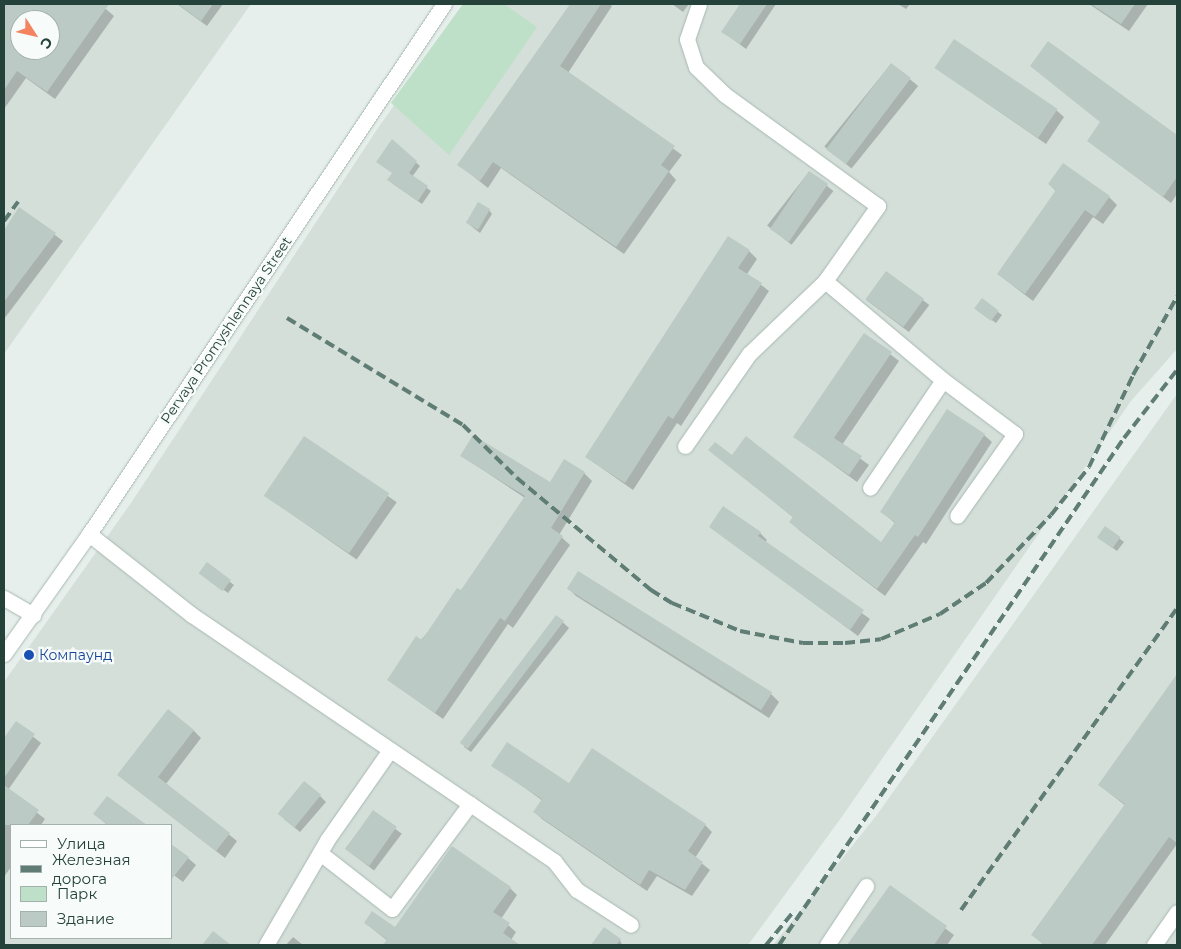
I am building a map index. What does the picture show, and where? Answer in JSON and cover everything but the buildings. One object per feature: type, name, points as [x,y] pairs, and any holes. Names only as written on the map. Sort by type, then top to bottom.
[{"type":"street","name":"Pervaya Promyshlennaya Street","points":[[4,654],[33,616],[89,534],[444,4]]},
{"type":"street","points":[[685,446],[749,354],[825,281],[878,206],[724,94],[696,67],[687,39],[699,4]]},
{"type":"street","points":[[825,281],[943,380],[1015,434],[957,516]]},
{"type":"street","points":[[870,488],[943,380]]},
{"type":"street","points":[[89,534],[192,615],[554,861],[577,890],[631,925]]},
{"type":"street","points":[[4,598],[33,616]]},
{"type":"street","points":[[266,945],[320,852],[390,750]]},
{"type":"street","points":[[320,852],[392,909],[470,804]]},
{"type":"street","points":[[827,945],[866,886]]},
{"type":"street","points":[[1154,945],[1177,912]]},
{"type":"shaded area","points":[[4,4],[251,4],[4,354]]},
{"type":"shaded area","points":[[466,4],[1177,4],[1177,349],[1131,401],[841,818],[748,945],[4,945],[4,682],[131,503],[378,128]]},
{"type":"shaded area","points":[[1177,394],[1177,945],[773,945],[876,816]]},
{"type":"green space","points":[[463,4],[504,4],[537,27],[449,155],[391,103]]},
{"type":"railway","points":[[4,221],[18,202]]},
{"type":"railway","points":[[287,318],[463,425],[517,478],[651,590],[672,603],[740,631],[803,643],[845,643],[881,639],[940,614],[986,583],[1051,515],[1089,467],[1133,375],[1177,297]]},
{"type":"railway","points":[[779,945],[1124,438],[1177,370]]},
{"type":"railway","points":[[961,910],[1177,608]]},
{"type":"railway","points":[[766,945],[795,910]]},
{"type":"place","name":"Компаунд","points":[[29,655]]}]
